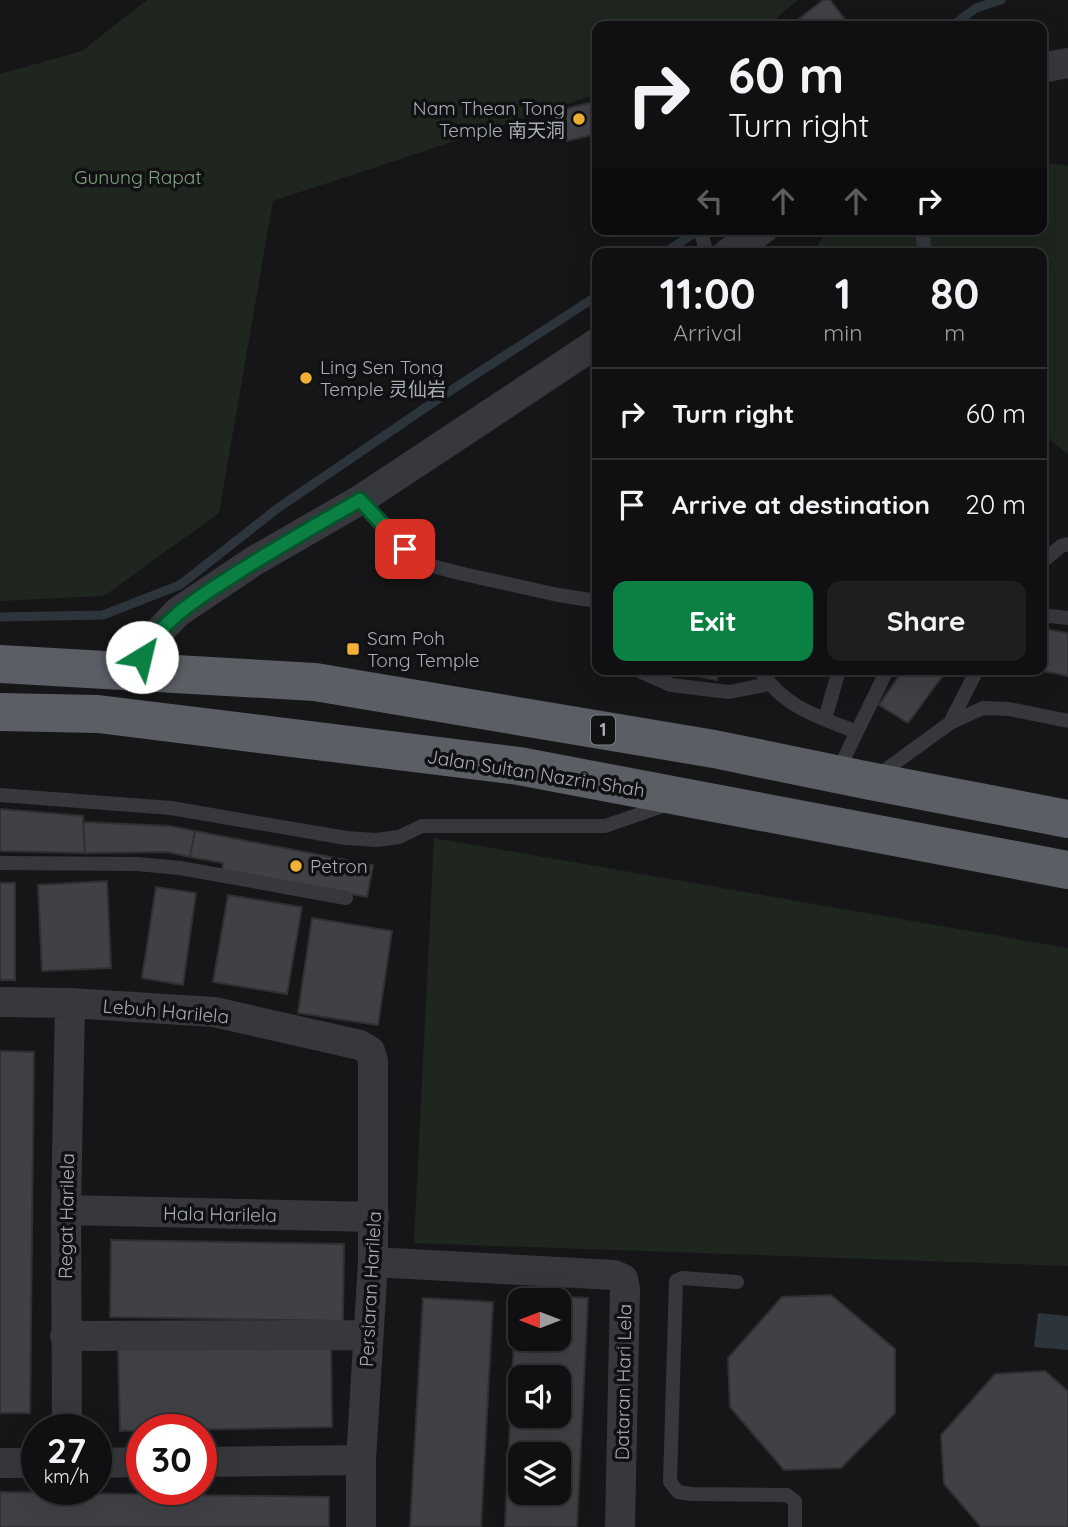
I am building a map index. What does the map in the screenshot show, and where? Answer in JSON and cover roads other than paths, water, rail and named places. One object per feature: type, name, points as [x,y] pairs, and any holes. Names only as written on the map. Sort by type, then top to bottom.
[{"type":"highway","name":"1","points":[[0,663],[315,682],[714,749],[1068,819]]},
{"type":"highway","name":"Jalan Sultan Nazrin Shah","points":[[0,712],[98,714],[519,766],[1068,870]]},
{"type":"street","points":[[1047,67],[1068,63]]},
{"type":"street","points":[[722,248],[750,235]]},
{"type":"street","points":[[133,672],[150,641],[178,612],[254,561],[360,500],[592,346]]},
{"type":"street","name":"Lebuh Harilela","points":[[0,1002],[70,1003],[214,1012],[360,1045],[370,1051]]},
{"type":"street","name":"Regat Harilela","points":[[67,1414],[66,1210],[70,1003]]},
{"type":"street","name":"Persiaran Harilela","points":[[361,1527],[361,1460],[374,1217],[373,1060],[370,1051]]},
{"type":"street","name":"Hala Harilela","points":[[66,1210],[374,1217]]},
{"type":"street","name":"Dataran Hari Lela","points":[[373,1262],[614,1275],[623,1279],[625,1289],[620,1527]]},
{"type":"street","points":[[65,1336],[368,1335]]},
{"type":"street","points":[[217,1462],[361,1460]]},
{"type":"street","points":[[0,1463],[21,1463]]},
{"type":"lane","points":[[360,500],[421,563],[558,595],[592,600]]},
{"type":"lane","points":[[1047,558],[1061,546],[1068,544]]},
{"type":"lane","points":[[1047,616],[1068,618]]},
{"type":"lane","points":[[648,675],[671,685],[729,692],[769,684]]},
{"type":"lane","points":[[763,675],[769,684],[800,709],[857,732]]},
{"type":"lane","points":[[825,719],[838,675]]},
{"type":"lane","points":[[853,778],[857,732],[885,675]]},
{"type":"lane","points":[[950,723],[974,675]]},
{"type":"lane","points":[[853,778],[950,723],[983,708],[1009,709],[1068,721]]},
{"type":"lane","points":[[0,794],[171,808],[346,838],[376,839],[398,837],[422,826],[605,826],[687,798]]},
{"type":"lane","points":[[0,863],[180,867],[346,898]]},
{"type":"lane","points":[[737,1282],[682,1278],[676,1280],[670,1482],[678,1492],[692,1494],[787,1496],[795,1501],[795,1527]]},
{"type":"waterway","points":[[959,21],[976,8],[1001,0]]},
{"type":"waterway","points":[[672,248],[691,235]]},
{"type":"waterway","points":[[0,617],[103,615],[180,585],[278,508],[450,391],[592,299]]},
{"type":"place","name":"Nam Thean Tong Temple 南天洞","points":[[579,119]]},
{"type":"place","name":"Ling Sen Tong Temple 灵仙岩","points":[[306,378]]},
{"type":"place","name":"Sam Poh Tong Temple","points":[[353,649]]},
{"type":"place","name":"Petron","points":[[296,866]]},
{"type":"park label","name":"Gunung Rapat","points":[[138,177]]}]
